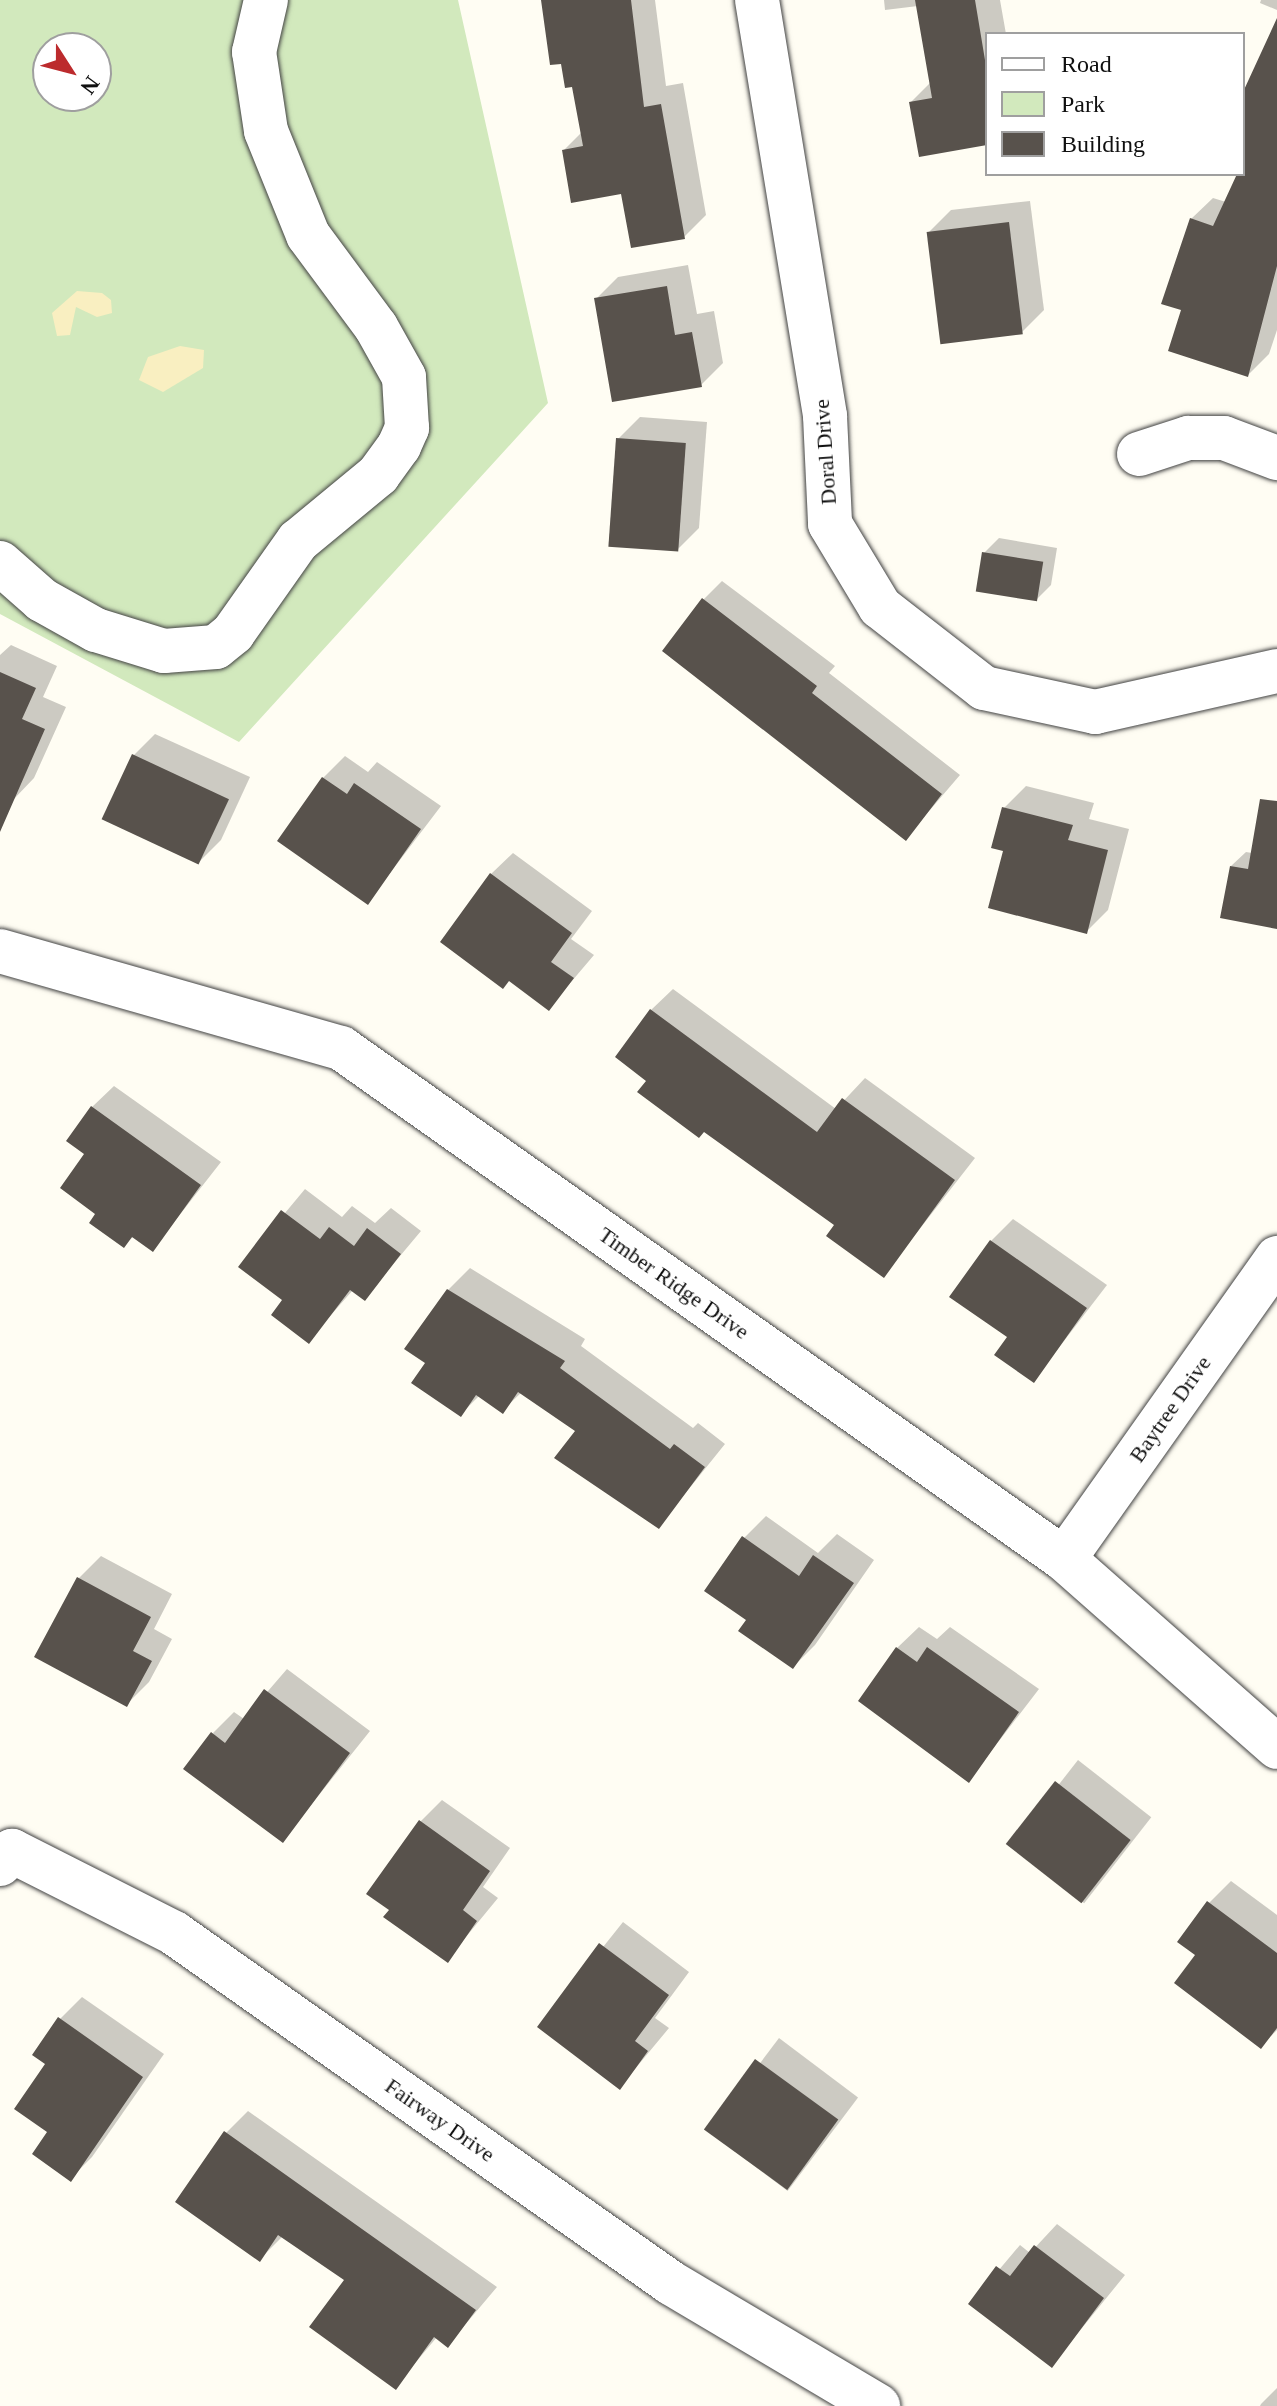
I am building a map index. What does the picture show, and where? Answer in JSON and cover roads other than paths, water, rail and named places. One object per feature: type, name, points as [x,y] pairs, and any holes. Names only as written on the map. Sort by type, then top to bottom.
[{"type":"street","points":[[0,563],[42,600],[118,639],[164,651],[216,647],[233,633],[298,541],[378,475],[399,446],[407,428],[404,377],[376,327],[328,268],[303,225],[266,131],[254,52],[266,0]]},
{"type":"street","name":"Doral Drive","points":[[757,0],[825,416],[830,524],[880,607],[984,688],[1095,712],[1277,671]]},
{"type":"street","points":[[1139,454],[1188,438],[1224,438],[1277,458]]},
{"type":"street","name":"Timber Ridge Drive","points":[[0,951],[341,1048],[1064,1559],[1277,1747]]},
{"type":"street","name":"Baytree Drive","points":[[1064,1559],[1277,1258]]},
{"type":"street","name":"Fairway Drive","points":[[0,1864],[12,1851],[174,1933],[671,2283],[878,2406]]}]
